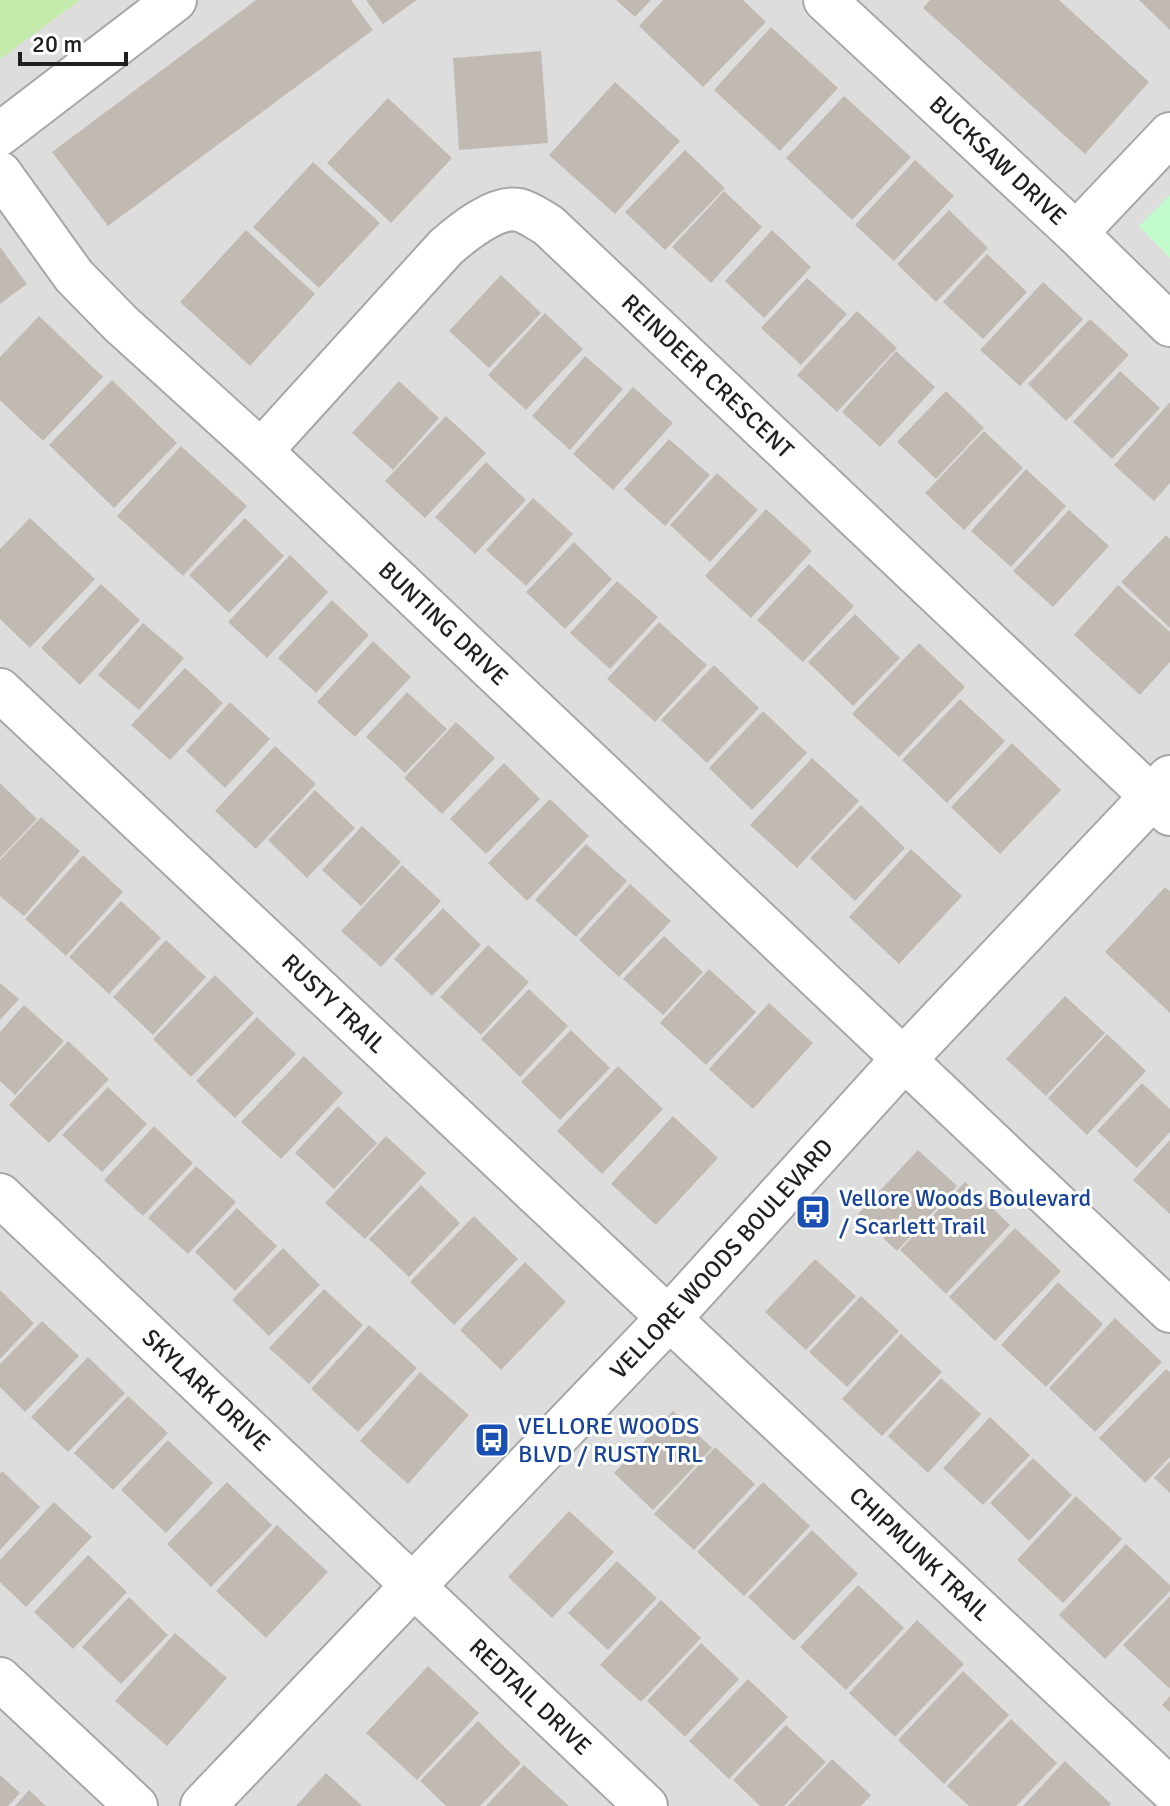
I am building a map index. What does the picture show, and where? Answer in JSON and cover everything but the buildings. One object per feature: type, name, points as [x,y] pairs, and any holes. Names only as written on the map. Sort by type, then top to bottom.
[{"type":"street","points":[[0,134],[175,0]]},
{"type":"street","name":"BUCKSAW DRIVE","points":[[825,0],[1076,233],[1170,325]]},
{"type":"street","points":[[1076,233],[1170,134]]},
{"type":"street","name":"BUNTING DRIVE","points":[[0,173],[74,276],[121,324],[261,451],[1170,1311]]},
{"type":"street","name":"REINDEER CRESCENT","points":[[261,451],[446,247],[469,227],[500,212],[518,210],[548,225],[1164,796]]},
{"type":"street","name":"RUSTY TRAIL","points":[[0,690],[669,1318]]},
{"type":"street","name":"VELLORE WOODS BOULEVARD","points":[[203,1806],[669,1318],[903,1060],[1164,796]]},
{"type":"street","name":"SKYLARK DRIVE","points":[[0,1195],[413,1587]]},
{"type":"street","name":"CHIPMUNK TRAIL","points":[[669,1318],[1170,1789]]},
{"type":"street","name":"REDTAIL DRIVE","points":[[413,1587],[646,1806]]},
{"type":"street","points":[[0,1679],[136,1806]]},
{"type":"shaded area","points":[[80,0],[1170,0],[1170,1806],[0,1806],[0,59]]},
{"type":"green space","points":[[0,0],[80,0],[0,59]]},
{"type":"green space","points":[[1170,195],[1170,258],[1139,226]]},
{"type":"place","name":"Vellore Woods Boulevard / Scarlett Trail","points":[[813,1212]]},
{"type":"place","name":"VELLORE WOODS BLVD / RUSTY TRL","points":[[492,1440]]}]
